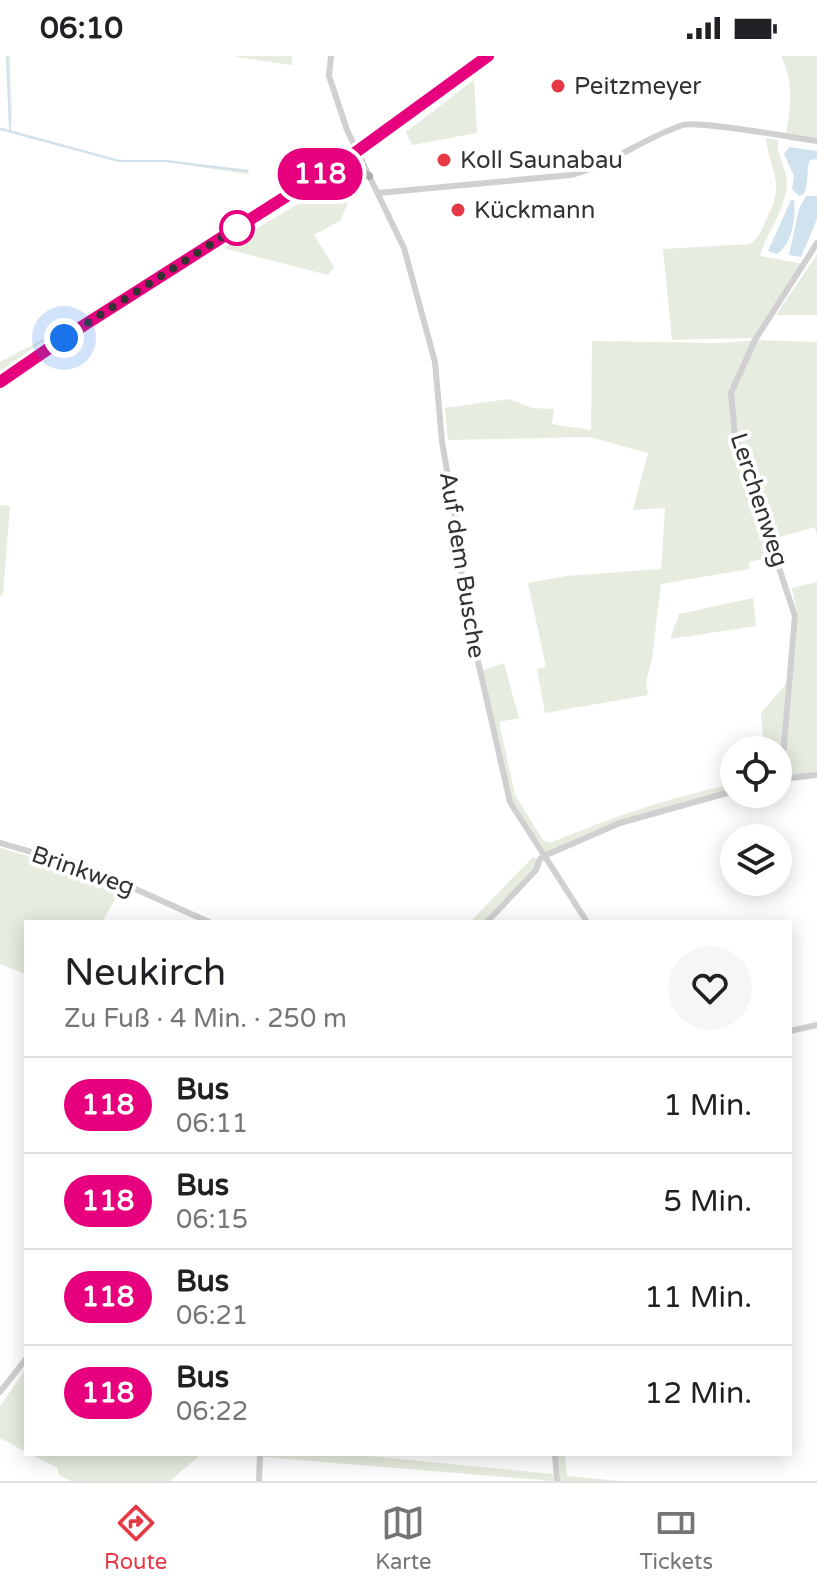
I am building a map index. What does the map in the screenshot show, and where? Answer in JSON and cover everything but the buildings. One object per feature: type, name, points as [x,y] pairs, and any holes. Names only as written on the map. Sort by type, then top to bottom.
[{"type":"main road","points":[[0,382],[356,152],[488,56]]},
{"type":"main road","points":[[333,167],[355,169],[369,176]]},
{"type":"street","name":"Auf dem Busche","points":[[331,56],[329,76],[356,152],[404,248],[435,362],[442,442],[458,533],[464,600],[510,802],[586,920]]},
{"type":"street","points":[[378,193],[571,175],[596,168],[633,147],[686,124],[817,141]]},
{"type":"street","name":"Lerchenweg","points":[[784,736],[795,616],[735,436],[731,393],[755,340],[817,243]]},
{"type":"street","points":[[792,778],[817,775]]},
{"type":"street","points":[[489,920],[536,870],[544,856],[620,823],[720,795]]},
{"type":"street","name":"Brinkweg","points":[[0,843],[93,870],[205,920]]},
{"type":"street","points":[[536,870],[551,867]]},
{"type":"street","points":[[792,1031],[817,1025]]},
{"type":"street","points":[[0,1392],[24,1362]]},
{"type":"street","points":[[259,1481],[260,1456]]},
{"type":"street","points":[[555,1456],[557,1481]]},
{"type":"shaded area","points":[[6,56],[10,56],[12,123],[9,123]]},
{"type":"shaded area","points":[[292,56],[292,65],[237,57]]},
{"type":"shaded area","points":[[781,56],[817,56],[817,139],[786,134],[790,94]]},
{"type":"shaded area","points":[[474,80],[477,133],[412,145],[406,132]]},
{"type":"shaded area","points":[[0,127],[120,160],[166,160],[250,170],[247,174],[166,162],[119,162],[0,130]]},
{"type":"shaded area","points":[[766,138],[778,140],[787,183],[783,202],[760,256],[803,264],[753,338],[672,340],[663,249],[750,244],[756,238],[773,205],[776,185]]},
{"type":"shaded area","points":[[331,185],[354,190],[340,221],[314,235],[334,267],[328,275],[223,248]]},
{"type":"shaded area","points":[[817,254],[817,315],[776,315],[814,259]]},
{"type":"shaded area","points":[[47,337],[50,341],[0,376],[0,362]]},
{"type":"shaded area","points":[[757,340],[817,342],[817,535],[815,527],[773,539],[758,496],[775,557],[749,562],[749,569],[661,584],[646,682],[648,695],[545,713],[537,669],[546,667],[528,583],[566,576],[661,569],[665,508],[633,510],[648,453],[590,437],[448,440],[445,408],[509,399],[532,408],[554,409],[552,424],[591,430],[592,341],[720,343]]},
{"type":"shaded area","points":[[0,505],[10,506],[3,596],[0,595]]},
{"type":"shaded area","points":[[817,582],[817,773],[792,775],[792,736],[787,736],[798,617],[792,588]]},
{"type":"shaded area","points":[[753,598],[756,626],[670,639],[679,614]]},
{"type":"shaded area","points":[[504,663],[519,718],[499,722],[515,795],[543,840],[550,843],[678,797],[720,787],[720,793],[678,804],[546,853],[512,799],[481,671]]},
{"type":"shaded area","points":[[786,684],[782,736],[763,736],[761,713]]},
{"type":"shaded area","points":[[0,848],[90,874],[122,887],[103,920],[24,920],[24,973],[0,964]]},
{"type":"shaded area","points":[[533,857],[538,860],[485,920],[472,920]]},
{"type":"shaded area","points":[[24,1372],[24,1451],[0,1438],[0,1406]]},
{"type":"shaded area","points":[[35,1456],[199,1456],[170,1481],[71,1481],[59,1475],[57,1468]]},
{"type":"shaded area","points":[[368,1456],[553,1474],[553,1481],[263,1457]]},
{"type":"shaded area","points":[[558,1456],[565,1456],[567,1476],[621,1481],[560,1481]]},
{"type":"water","points":[[789,147],[817,151],[817,159],[810,160],[804,194],[799,196],[792,189],[794,176],[784,154]]},
{"type":"water","points":[[806,196],[817,196],[817,219],[801,257],[789,255],[799,209]]},
{"type":"water","points":[[791,200],[794,200],[794,214],[786,244],[777,254],[768,251]]},
{"type":"waterway","points":[[7,56],[10,131]]},
{"type":"waterway","points":[[0,129],[119,161],[166,161],[247,171]]},
{"type":"bus line","name":"118","points":[[0,382],[356,152],[488,56]]},
{"type":"place","name":"Peitzmeyer","points":[[558,86]]},
{"type":"place","name":"Koll Saunabau","points":[[444,160]]},
{"type":"place","name":"Kückmann","points":[[458,210]]},
{"type":"route","points":[[64,338],[244,223],[237,228]]}]
